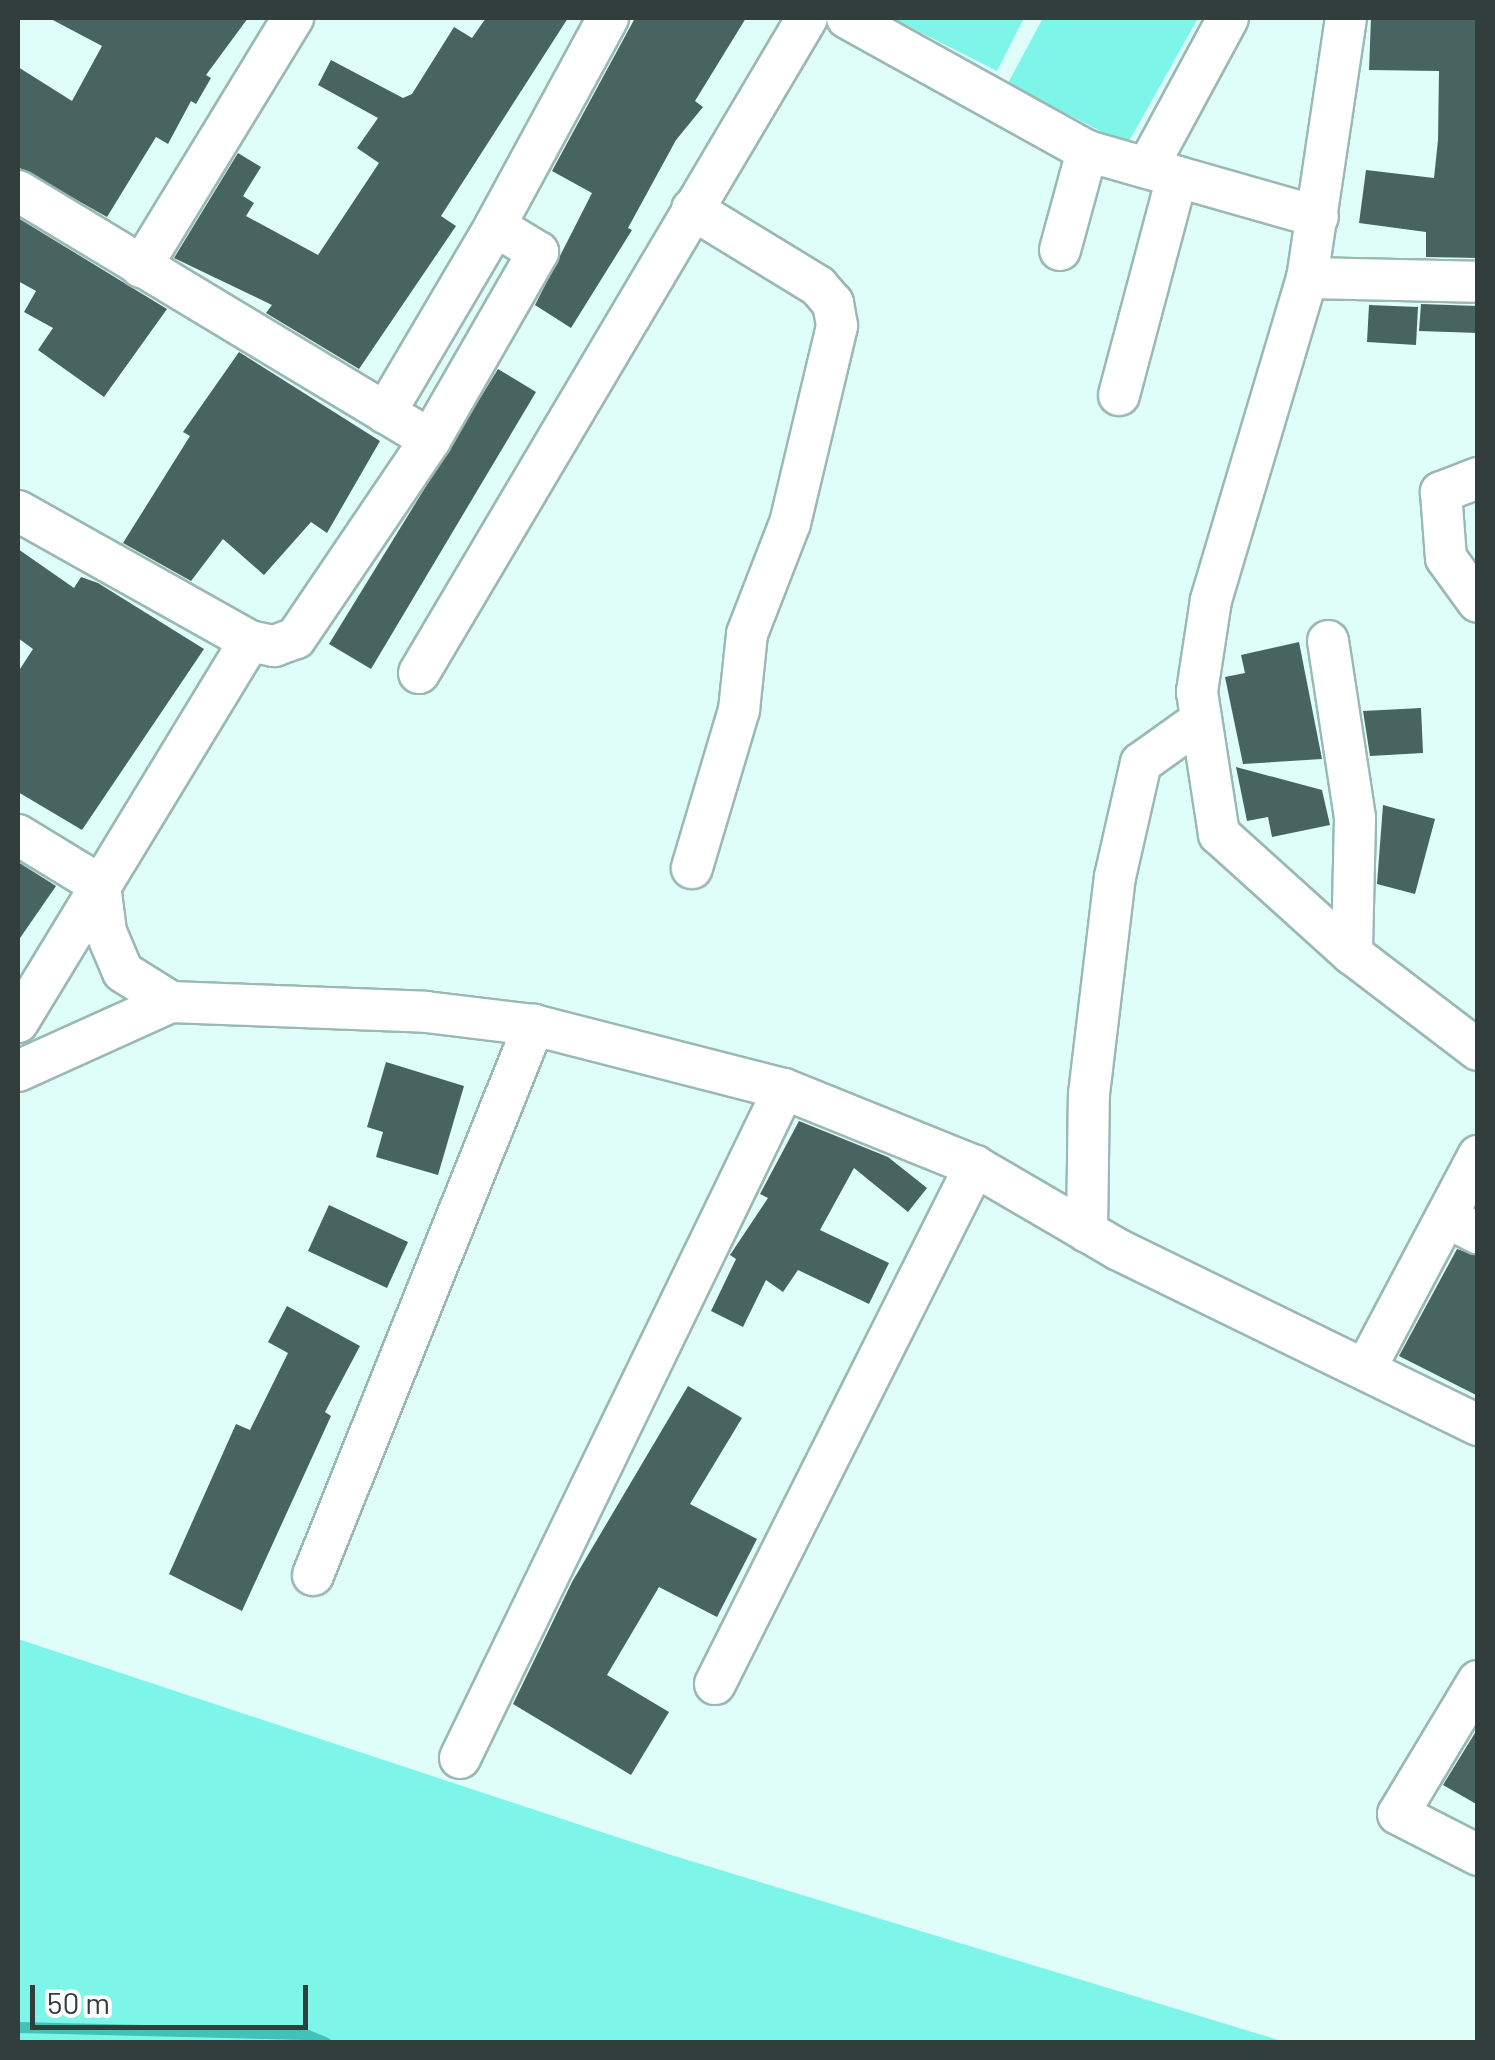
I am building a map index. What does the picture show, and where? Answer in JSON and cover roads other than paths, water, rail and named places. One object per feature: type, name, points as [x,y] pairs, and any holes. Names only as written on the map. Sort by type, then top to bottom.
[{"type":"street","points":[[141,268],[293,18]]},
{"type":"street","points":[[384,414],[496,226],[608,18]]},
{"type":"street","points":[[419,674],[806,18]]},
{"type":"street","points":[[846,18],[1088,151],[1318,217]]},
{"type":"street","points":[[1119,395],[1162,173],[1228,18]]},
{"type":"street","points":[[1346,18],[1307,278],[1211,600],[1197,692],[1219,834],[1352,954],[1478,1050]]},
{"type":"street","points":[[1060,250],[1088,151]]},
{"type":"street","points":[[18,190],[430,440]]},
{"type":"street","points":[[692,208],[818,286],[833,303],[838,326],[790,523],[747,634],[740,710],[692,868]]},
{"type":"street","points":[[18,511],[250,641],[274,646],[296,638],[430,440],[538,252],[496,226]]},
{"type":"street","points":[[1307,278],[1478,282]]},
{"type":"street","points":[[1478,478],[1441,492],[1446,558],[1478,602]]},
{"type":"street","points":[[18,1018],[250,641]]},
{"type":"street","points":[[1328,641],[1355,818],[1352,954]]},
{"type":"street","points":[[1088,1232],[1089,1094],[1116,877],[1142,764],[1201,720]]},
{"type":"street","points":[[18,835],[100,885]]},
{"type":"street","points":[[100,885],[106,932],[123,972],[171,1002]]},
{"type":"street","points":[[18,1071],[171,1002],[426,1012],[534,1025],[784,1090],[975,1166],[1088,1232],[1367,1366],[1478,1425]]},
{"type":"street","points":[[313,1575],[534,1025]]},
{"type":"street","points":[[460,1758],[784,1090]]},
{"type":"street","points":[[1367,1366],[1462,1225],[1478,1156]]},
{"type":"street","points":[[714,1684],[975,1166]]},
{"type":"street","points":[[1478,1681],[1398,1814],[1478,1855]]},
{"type":"waterway","points":[[18,2027],[305,2034],[325,2042]]}]
